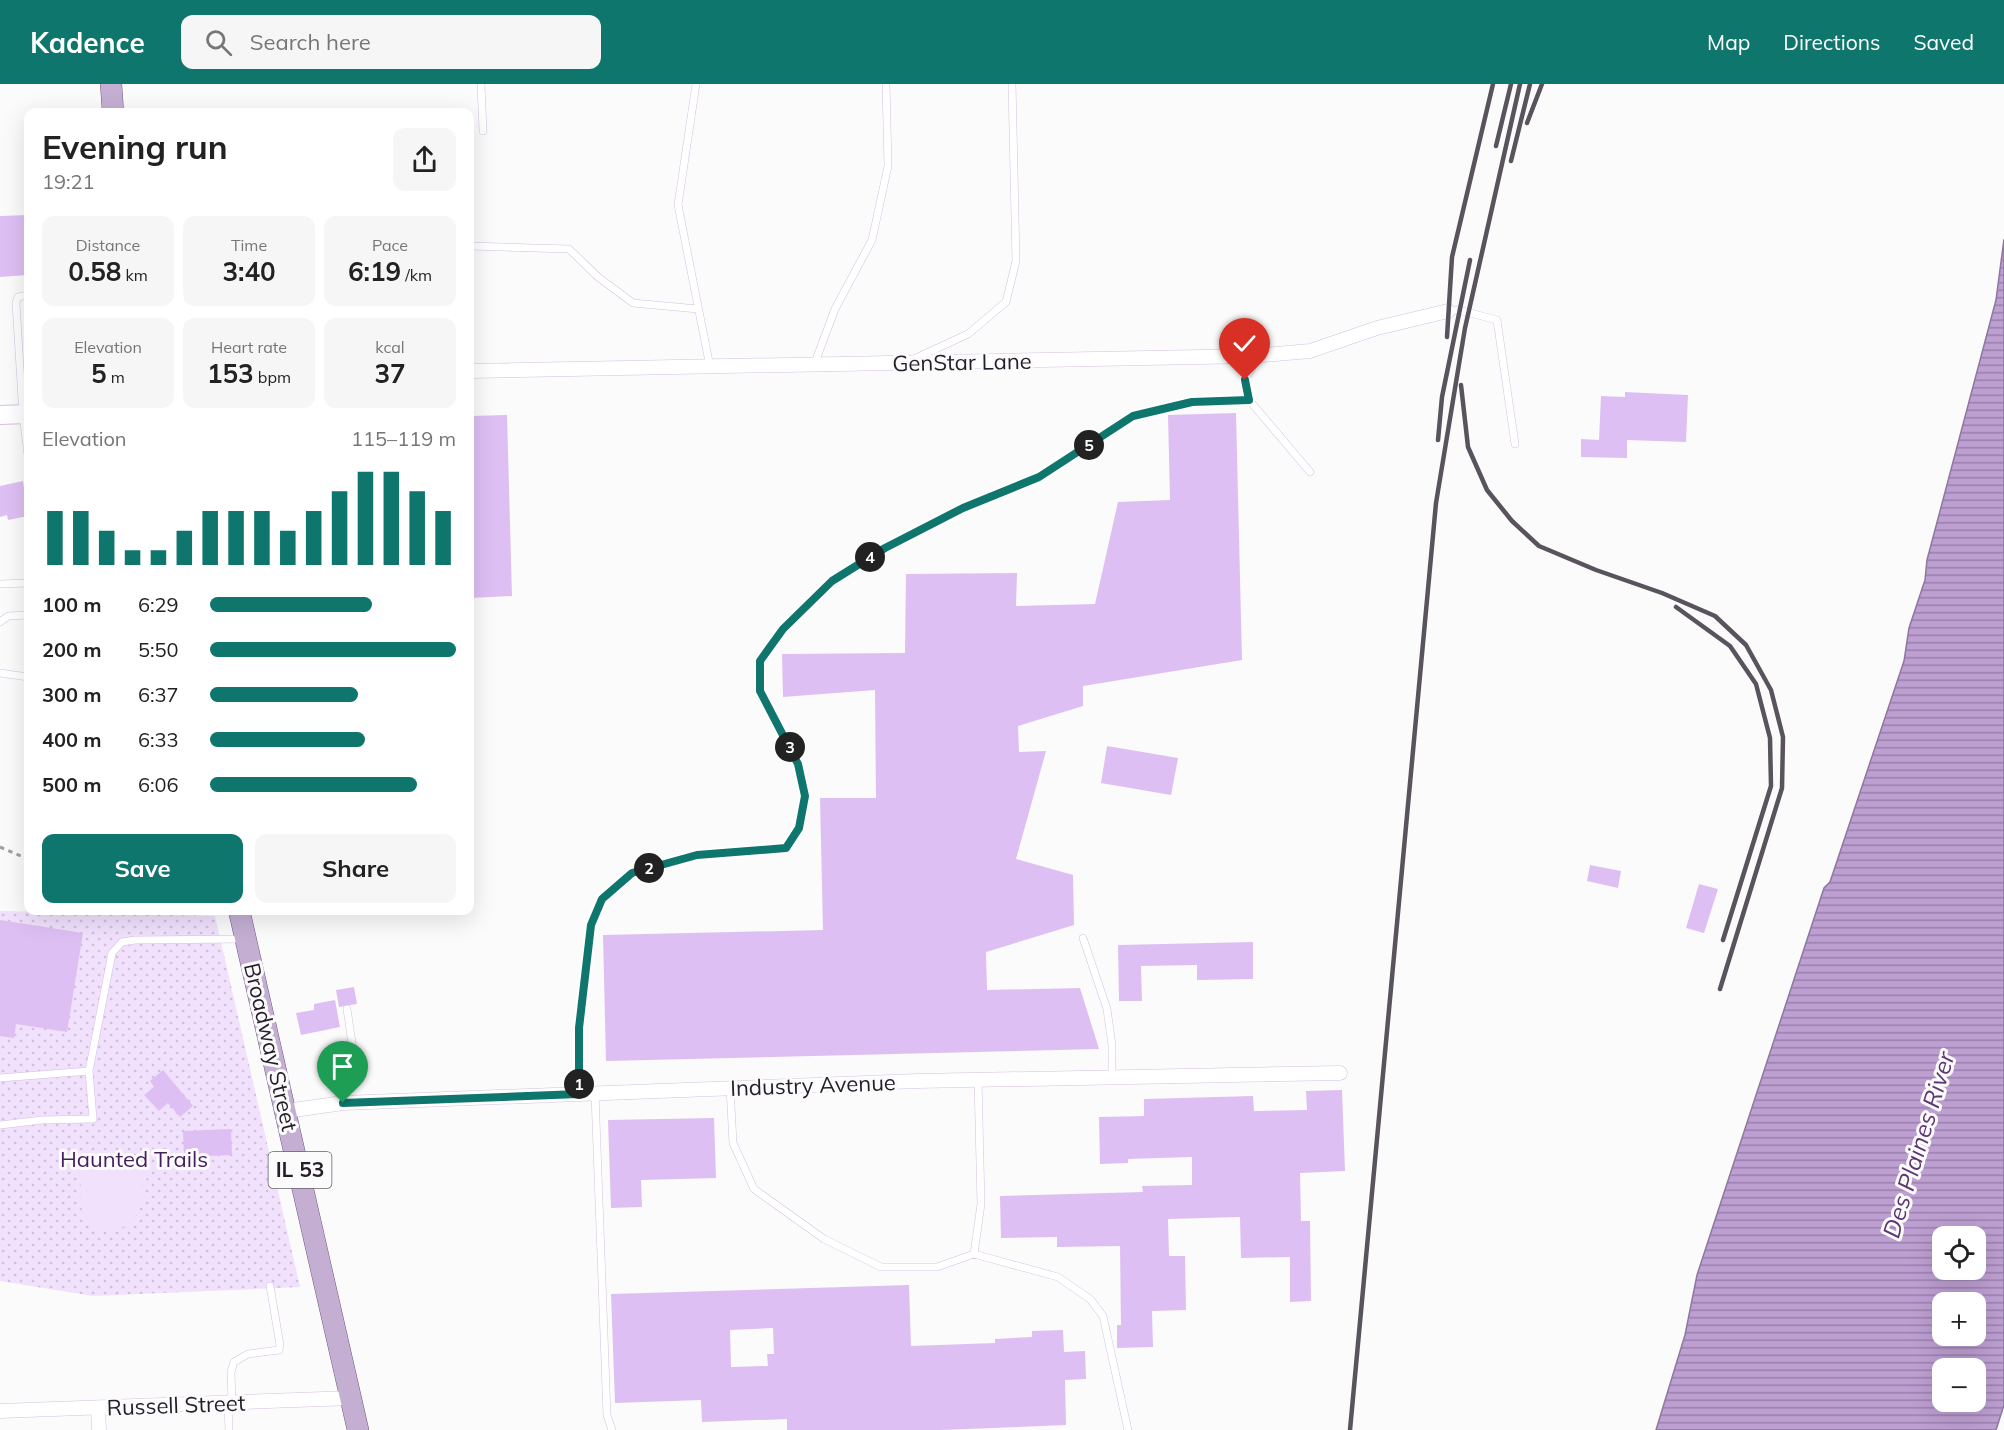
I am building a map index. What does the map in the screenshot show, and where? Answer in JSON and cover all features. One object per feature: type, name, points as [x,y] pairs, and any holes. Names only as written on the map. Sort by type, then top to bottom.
[{"type":"main road","points":[[111,84],[112,108]]},
{"type":"main road","points":[[0,415],[24,415]]},
{"type":"main road","name":"Broadway Street","points":[[240,915],[358,1430]]},
{"type":"street","name":"GenStar Lane","points":[[474,371],[1259,356],[1310,351],[1377,328],[1448,311]]},
{"type":"street","name":"Industry Avenue","points":[[286,1111],[343,1103],[730,1088],[1340,1072]]},
{"type":"street","name":"Russell Street","points":[[0,1411],[351,1398]]},
{"type":"street","points":[[98,1408],[99,1430]]},
{"type":"lane","points":[[482,84],[483,131]]},
{"type":"lane","points":[[696,84],[678,205],[710,367]]},
{"type":"lane","points":[[814,364],[835,309],[872,240],[888,166],[886,84]]},
{"type":"lane","points":[[906,363],[968,334],[1006,302],[1016,261],[1012,84]]},
{"type":"lane","points":[[474,246],[569,249],[598,277],[633,303],[698,309]]},
{"type":"lane","points":[[24,296],[18,297],[16,303],[24,400]]},
{"type":"lane","points":[[1448,311],[1458,310],[1497,320],[1515,444]]},
{"type":"lane","points":[[1259,356],[1245,380],[1249,400],[1310,472]]},
{"type":"lane","points":[[20,369],[24,368]]},
{"type":"lane","points":[[579,1094],[582,1005],[591,925],[602,899],[632,873],[697,855],[786,848],[799,828],[805,796],[798,764],[760,691],[760,661],[783,629],[832,581],[885,548],[963,508],[1039,477],[1133,416],[1192,402],[1249,400]]},
{"type":"lane","points":[[0,584],[24,583]]},
{"type":"lane","points":[[0,622],[8,616],[24,615]]},
{"type":"lane","points":[[0,673],[24,676]]},
{"type":"lane","points":[[0,1125],[42,1120],[93,1119],[89,1071],[112,953],[122,942],[246,939]]},
{"type":"lane","points":[[1083,939],[1107,1009],[1112,1045],[1112,1077]]},
{"type":"lane","points":[[343,1103],[353,1050],[347,1009]]},
{"type":"lane","points":[[0,1078],[89,1071]]},
{"type":"lane","points":[[974,1254],[981,1204],[978,1080]]},
{"type":"lane","points":[[730,1088],[734,1143],[754,1189],[824,1239],[881,1267],[937,1267],[974,1254],[1058,1277],[1090,1299],[1103,1316],[1128,1430]]},
{"type":"lane","points":[[594,1094],[607,1415],[612,1430]]},
{"type":"lane","points":[[229,1430],[231,1372],[234,1362],[248,1354],[279,1350],[270,1286]]},
{"type":"path","points":[[0,847],[24,857]]},
{"type":"green space","name":"Haunted Trails","points":[[0,911],[24,912],[24,915],[215,916],[300,1287],[93,1296],[0,1281]]},
{"type":"green space","points":[[104,1161],[127,1163],[150,1175],[142,1184],[143,1197],[134,1218],[125,1226],[105,1231],[95,1227],[83,1212],[80,1198],[81,1178],[77,1164]]},
{"type":"water","name":"Des Plaines River","points":[[2004,239],[2004,1405],[1996,1430],[1656,1430],[1685,1335],[1697,1275],[1824,888],[1830,882],[1904,661],[1909,628],[1925,580],[1927,560],[1996,300]]},
{"type":"building","points":[[24,215],[24,275],[0,277],[0,216]]},
{"type":"building","points":[[1625,392],[1688,395],[1686,442],[1627,440],[1627,458],[1581,457],[1581,439],[1599,440],[1601,396],[1625,397]]},
{"type":"building","points":[[1236,413],[1242,660],[1083,686],[1083,706],[1018,726],[1019,752],[1046,751],[1016,859],[1073,875],[1074,925],[986,952],[987,990],[1080,988],[1099,1049],[606,1061],[603,935],[823,930],[820,798],[876,798],[875,690],[783,697],[782,654],[905,653],[906,574],[1017,573],[1016,606],[1095,604],[1118,502],[1170,500],[1168,415]]},
{"type":"building","points":[[507,415],[512,596],[474,598],[474,416]]},
{"type":"building","points":[[23,481],[24,517],[8,520],[7,515],[0,517],[0,486]]},
{"type":"building","points":[[1107,746],[1178,758],[1171,795],[1101,783]]},
{"type":"building","points":[[1590,865],[1621,871],[1618,888],[1587,881]]},
{"type":"building","points":[[1699,884],[1718,889],[1704,933],[1686,928]]},
{"type":"building","points":[[0,920],[83,933],[67,1032],[16,1024],[14,1038],[0,1036]]},
{"type":"building","points":[[1253,942],[1253,979],[1197,980],[1197,965],[1141,966],[1142,1001],[1119,1001],[1118,945]]},
{"type":"building","points":[[354,987],[357,1004],[339,1007],[336,990]]},
{"type":"building","points":[[335,1000],[340,1027],[301,1035],[296,1013],[314,1010],[314,1004]]},
{"type":"building","points":[[163,1070],[193,1106],[180,1117],[168,1103],[159,1111],[144,1095],[154,1087],[150,1081]]},
{"type":"building","points":[[1342,1090],[1345,1171],[1300,1173],[1301,1221],[1310,1221],[1311,1301],[1290,1302],[1290,1257],[1241,1258],[1240,1217],[1168,1219],[1169,1256],[1185,1256],[1186,1310],[1152,1311],[1153,1347],[1117,1348],[1117,1325],[1121,1325],[1120,1246],[1057,1247],[1057,1237],[1001,1238],[1000,1196],[1143,1192],[1142,1186],[1192,1185],[1192,1157],[1128,1159],[1128,1163],[1100,1164],[1099,1117],[1144,1116],[1144,1099],[1253,1096],[1254,1111],[1307,1110],[1306,1091]]},
{"type":"building","points":[[714,1118],[716,1178],[641,1180],[642,1207],[611,1208],[608,1120]]},
{"type":"building","points":[[231,1129],[232,1155],[184,1157],[183,1131]]},
{"type":"building","points":[[909,1285],[911,1346],[995,1343],[995,1339],[1032,1337],[1032,1331],[1063,1330],[1064,1352],[1085,1351],[1086,1379],[1065,1380],[1066,1425],[941,1430],[787,1430],[787,1419],[702,1422],[701,1400],[615,1403],[611,1294]],"holes":[[[773,1328],[774,1354],[767,1354],[768,1366],[731,1367],[730,1330]]]},
{"type":"railway","points":[[1447,337],[1452,257],[1493,84]]},
{"type":"railway","points":[[1496,146],[1511,84]]},
{"type":"railway","points":[[1350,1430],[1436,503],[1465,328],[1520,84]]},
{"type":"railway","points":[[1511,161],[1530,84]]},
{"type":"railway","points":[[1527,123],[1542,84]]},
{"type":"railway","points":[[1438,440],[1442,397],[1470,260]]},
{"type":"railway","points":[[1461,385],[1468,447],[1487,490],[1512,521],[1539,546],[1715,616],[1746,645],[1771,690],[1783,737],[1782,788],[1720,989]]},
{"type":"railway","points":[[1676,607],[1730,646],[1756,684],[1770,738],[1771,786],[1723,940]]},
{"type":"route","points":[[343,1103],[579,1094],[579,1028],[591,925],[602,899],[632,873],[697,855],[786,848],[799,828],[805,796],[798,764],[760,691],[760,661],[783,629],[832,581],[885,548],[963,508],[1039,477],[1133,416],[1192,402],[1249,400],[1245,380]]}]
